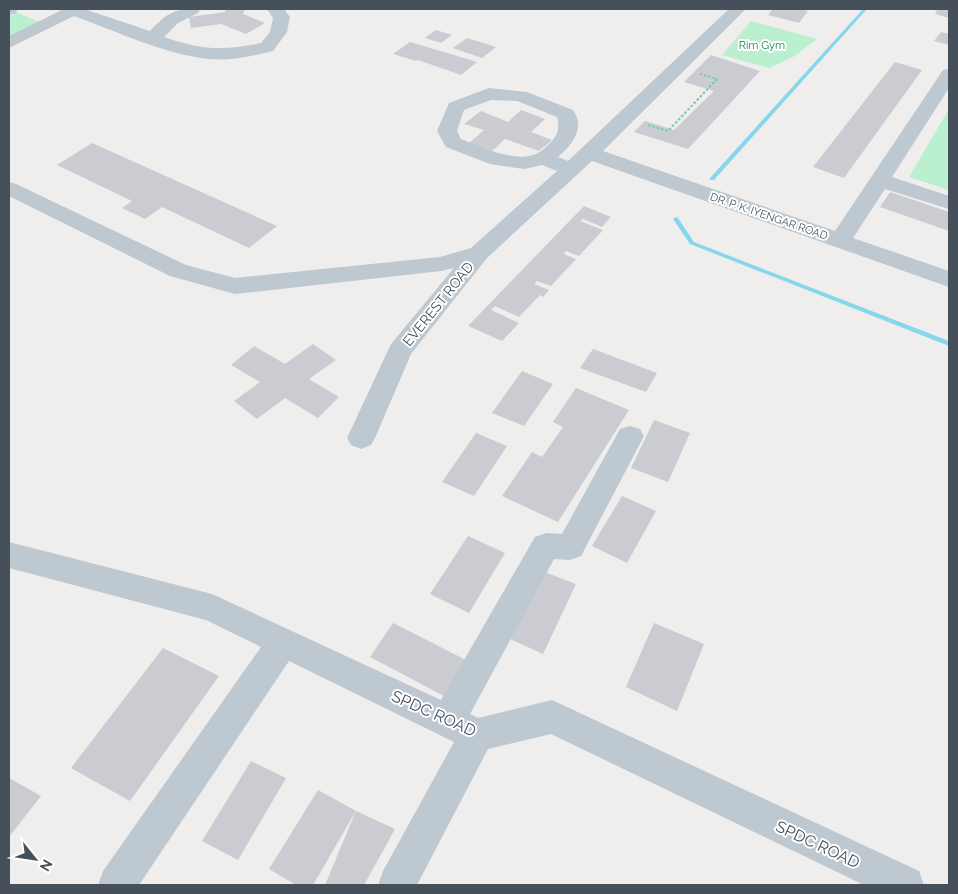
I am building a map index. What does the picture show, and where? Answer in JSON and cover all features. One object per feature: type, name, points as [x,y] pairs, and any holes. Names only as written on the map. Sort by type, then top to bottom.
[{"type":"street","points":[[153,38],[172,19],[192,9]]},
{"type":"street","points":[[38,11],[70,12],[186,50],[210,54],[234,54],[267,47],[278,32],[282,17],[275,9]]},
{"type":"street","name":"EVEREST ROAD","points":[[361,438],[400,350],[479,253],[589,153],[738,9]]},
{"type":"street","points":[[9,43],[70,12]]},
{"type":"street","points":[[840,241],[949,74]]},
{"type":"street","points":[[544,159],[566,139],[570,124],[566,114],[520,96],[489,94],[456,108],[447,131],[453,143],[490,158],[524,163],[544,159],[571,169]]},
{"type":"street","name":"DR. P. K. IYENGAR ROAD","points":[[589,153],[949,279]]},
{"type":"street","points":[[880,180],[949,202]]},
{"type":"street","points":[[9,188],[178,271],[235,286],[441,264],[479,253]]},
{"type":"street","points":[[397,885],[463,728],[546,546],[570,548],[630,436]]},
{"type":"street","name":"SPDC ROAD","points":[[9,555],[212,608],[463,728],[552,717],[905,885]]},
{"type":"street","points":[[117,885],[284,642]]},
{"type":"path","points":[[643,123],[668,131],[717,79],[695,72]]},
{"type":"green space","points":[[14,11],[39,22],[9,37],[9,14]]},
{"type":"green space","name":"Rim Gym","points":[[751,21],[817,39],[793,57],[769,68],[722,55]]},
{"type":"green space","points":[[949,109],[949,190],[909,177]]},
{"type":"building","points":[[226,9],[245,9],[243,14],[265,23],[246,34],[221,24],[191,28],[189,17],[225,12]]},
{"type":"building","points":[[773,9],[808,11],[799,23],[768,15]]},
{"type":"building","points":[[938,9],[949,9],[949,18],[935,14]]},
{"type":"building","points":[[436,30],[452,35],[441,43],[425,38]]},
{"type":"building","points":[[941,32],[949,34],[949,45],[934,41]]},
{"type":"building","points":[[467,38],[496,47],[482,58],[453,48]]},
{"type":"building","points":[[410,42],[477,62],[461,75],[418,60],[393,54]]},
{"type":"building","points":[[711,55],[760,71],[688,149],[634,132],[645,121],[674,130],[714,91],[684,82]]},
{"type":"building","points":[[895,62],[922,70],[844,178],[813,167]]},
{"type":"building","points":[[521,110],[545,119],[531,132],[552,140],[539,151],[505,139],[492,151],[468,144],[484,130],[464,124],[481,111],[508,122]]},
{"type":"building","points":[[92,143],[277,226],[249,248],[162,207],[145,219],[122,208],[132,201],[57,165]]},
{"type":"building","points":[[890,192],[949,212],[949,231],[880,207]]},
{"type":"building","points":[[584,206],[611,217],[602,227],[583,219],[580,221],[603,230],[579,256],[566,251],[564,254],[576,259],[551,286],[537,281],[534,284],[549,290],[543,297],[540,295],[519,317],[495,306],[491,310],[519,323],[502,341],[468,326]]},
{"type":"building","points":[[313,344],[336,360],[309,379],[339,397],[318,418],[285,398],[257,419],[234,401],[260,382],[231,365],[254,346],[285,364]]},
{"type":"building","points":[[593,349],[657,373],[646,392],[580,368]]},
{"type":"building","points":[[522,371],[553,384],[524,426],[492,413]]},
{"type":"building","points":[[576,388],[629,410],[558,522],[502,496],[532,452],[542,457],[563,427],[553,422]]},
{"type":"building","points":[[654,420],[690,433],[668,482],[631,468]]},
{"type":"building","points":[[476,433],[507,446],[474,496],[442,482]]},
{"type":"building","points":[[622,496],[656,511],[627,563],[592,546]]},
{"type":"building","points":[[468,536],[505,553],[469,613],[430,594]]},
{"type":"building","points":[[542,571],[576,584],[543,654],[508,638]]},
{"type":"building","points":[[393,623],[466,660],[444,696],[370,657]]},
{"type":"building","points":[[654,623],[704,644],[677,711],[626,687]]},
{"type":"building","points":[[163,648],[219,676],[130,801],[71,768]]},
{"type":"building","points":[[251,761],[286,778],[238,860],[202,841]]},
{"type":"building","points":[[9,778],[41,796],[9,837]]},
{"type":"building","points":[[318,790],[356,811],[313,885],[296,885],[269,869]]},
{"type":"building","points":[[356,811],[395,829],[364,885],[325,885]]},
{"type":"waterway","points":[[712,179],[865,9]]},
{"type":"waterway","points":[[676,219],[692,243],[949,344]]}]
